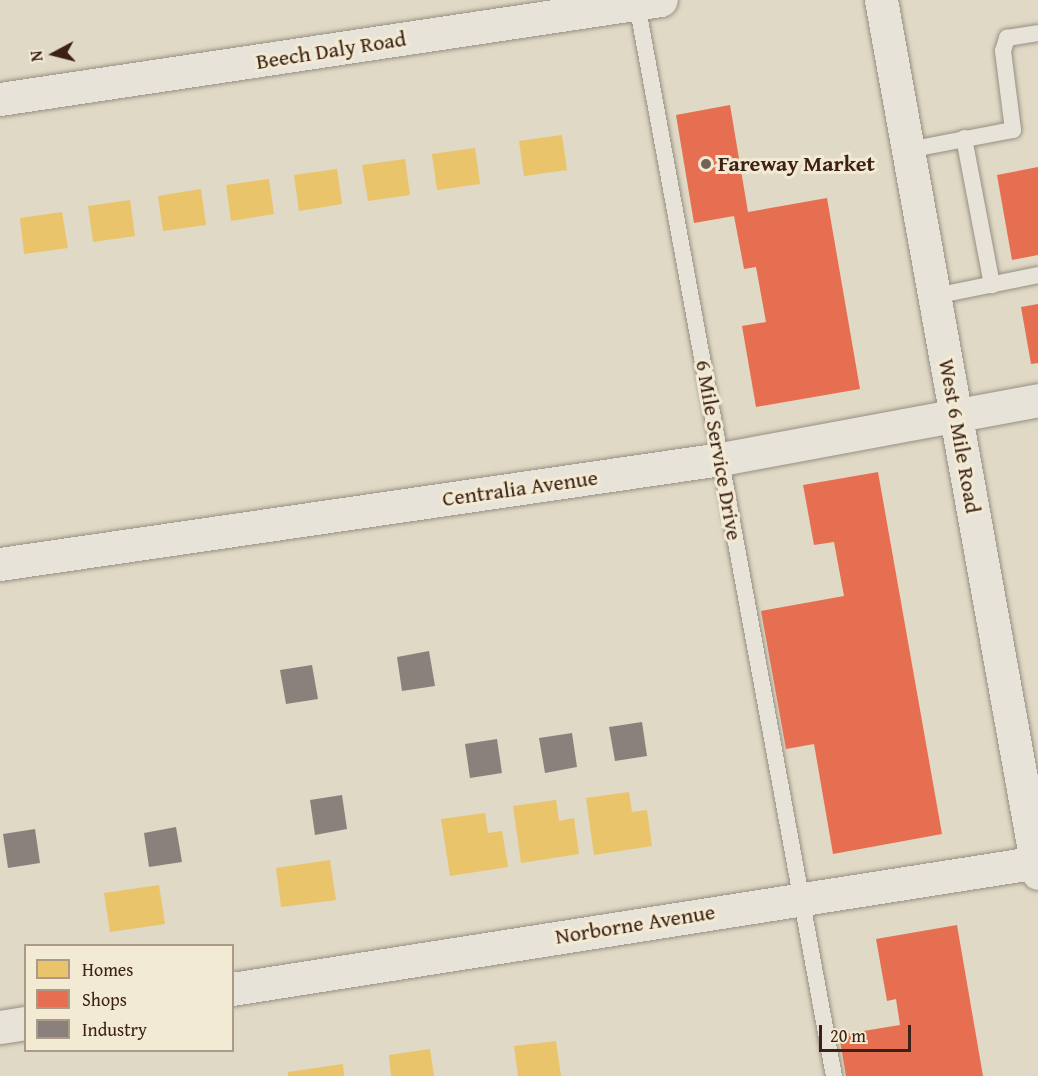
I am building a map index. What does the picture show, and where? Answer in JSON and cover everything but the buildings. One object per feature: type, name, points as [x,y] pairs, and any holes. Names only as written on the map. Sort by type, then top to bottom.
[{"type":"street","name":"West 6 Mile Road","points":[[881,0],[1037,866]]},
{"type":"street","name":"Beech Daly Road","points":[[0,99],[649,2]]},
{"type":"street","name":"Centralia Avenue","points":[[0,564],[721,459],[1038,400]]},
{"type":"street","name":"Norborne Avenue","points":[[234,989],[801,897],[1037,866]]},
{"type":"street","points":[[0,1027],[24,1023]]},
{"type":"lane","name":"6 Mile Service Drive","points":[[649,2],[721,459],[834,1076]]},
{"type":"lane","points":[[908,150],[1013,130],[1002,51],[1007,38],[1038,33]]},
{"type":"lane","points":[[964,138],[992,285]]},
{"type":"lane","points":[[935,296],[1038,275]]},
{"type":"place","name":"Fareway Market","points":[[706,164]]}]
